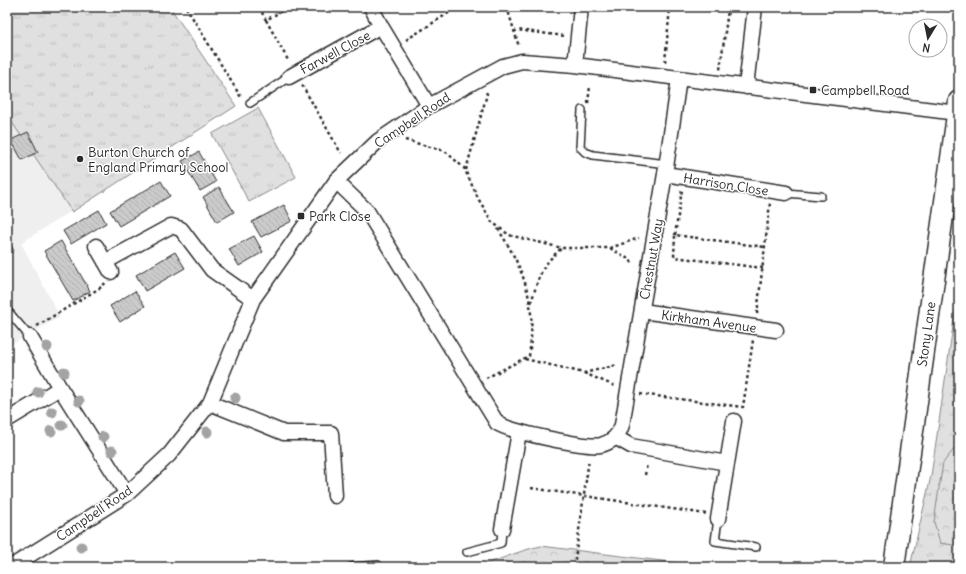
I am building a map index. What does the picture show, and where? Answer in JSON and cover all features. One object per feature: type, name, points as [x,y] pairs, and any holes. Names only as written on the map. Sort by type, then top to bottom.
[{"type":"main road","name":"Stony Lane","points":[[894,567],[958,107]]},
{"type":"street","points":[[371,7],[429,106]]},
{"type":"street","points":[[575,65],[581,7]]},
{"type":"street","points":[[746,87],[755,7]]},
{"type":"street","name":"Farwell Close","points":[[292,75],[381,26]]},
{"type":"street","name":"Campbell Road","points":[[12,562],[127,494],[169,455],[210,403],[253,300],[336,181],[378,141],[388,134],[429,106],[504,66],[522,61],[575,65],[718,84],[958,107]]},
{"type":"street","name":"Chestnut Way","points":[[615,438],[622,425],[634,361],[666,169],[679,78]]},
{"type":"street","name":"Harrison Close","points":[[666,169],[684,177],[786,193]]},
{"type":"street","points":[[336,181],[366,211],[497,423],[504,428],[519,432],[585,445],[601,445],[615,438],[631,446],[726,462]]},
{"type":"street","points":[[96,246],[108,267],[171,226],[181,229],[212,270],[253,300]]},
{"type":"street","name":"Kirkham Avenue","points":[[642,311],[776,330]]},
{"type":"street","points":[[28,335],[127,494]]},
{"type":"street","points":[[7,420],[60,388]]},
{"type":"street","points":[[210,403],[284,433],[331,433],[335,496]]},
{"type":"street","points":[[718,518],[734,420]]},
{"type":"street","points":[[502,529],[519,432]]},
{"type":"lane","points":[[250,103],[292,75]]},
{"type":"lane","points":[[582,110],[580,147],[585,152],[593,155],[666,169]]},
{"type":"lane","points":[[786,193],[821,196]]},
{"type":"lane","points":[[7,310],[28,335]]},
{"type":"lane","points":[[718,518],[715,541],[756,547]]},
{"type":"lane","points":[[467,552],[501,544],[502,529]]},
{"type":"lane","points":[[351,567],[378,565]]},
{"type":"path","points":[[186,7],[246,106],[250,103]]},
{"type":"path","points":[[259,7],[292,75],[341,153]]},
{"type":"path","points":[[266,20],[290,7]]},
{"type":"path","points":[[394,47],[458,7]]},
{"type":"path","points":[[507,7],[522,61]]},
{"type":"path","points":[[663,76],[670,7]]},
{"type":"path","points":[[695,7],[728,8],[718,84]]},
{"type":"path","points":[[514,32],[517,30],[578,37]]},
{"type":"path","points":[[466,171],[486,94],[479,79]]},
{"type":"path","points":[[582,110],[589,102],[590,86]]},
{"type":"path","points":[[388,134],[444,151],[466,171],[479,200],[508,243],[524,277],[531,304],[532,340],[529,356],[474,384]]},
{"type":"path","points":[[684,177],[675,235],[674,258],[763,268]]},
{"type":"path","points":[[525,359],[584,373],[639,394],[743,407],[756,327],[771,191]]},
{"type":"path","points":[[495,224],[509,235],[562,248],[610,248],[638,240],[643,235],[656,228]]},
{"type":"path","points":[[675,235],[765,247]]},
{"type":"path","points":[[531,304],[541,270],[562,248]]},
{"type":"path","points":[[610,248],[630,260],[648,278]]},
{"type":"path","points":[[28,335],[103,286],[108,267]]},
{"type":"path","points":[[584,373],[634,361]]},
{"type":"path","points":[[574,566],[588,466]]},
{"type":"path","points":[[531,488],[718,518]]},
{"type":"shaded area","name":"Burton Church of England Primary School","points":[[170,7],[236,106],[21,243],[60,317],[7,347],[7,56]]},
{"type":"green space","name":"Burton Church of England Primary School","points":[[7,7],[170,7],[236,106],[72,212],[7,115]]},
{"type":"green space","points":[[258,108],[296,177],[249,202],[212,134]]},
{"type":"green space","points":[[959,285],[959,567],[910,567],[931,476]]},
{"type":"green space","points":[[955,448],[959,450],[959,546],[940,543],[934,522],[943,463]]},
{"type":"green space","points":[[541,546],[678,563],[679,567],[467,567],[485,564]]},
{"type":"building","points":[[28,132],[38,152],[22,160],[11,140]]},
{"type":"building","points":[[199,152],[216,182],[200,191],[182,161]]},
{"type":"building","points":[[161,181],[170,196],[119,226],[110,211]]},
{"type":"building","points":[[219,187],[234,212],[217,222],[203,197]]},
{"type":"building","points":[[7,195],[12,204],[7,206]]},
{"type":"building","points":[[284,205],[292,221],[261,237],[252,222]]},
{"type":"building","points":[[99,210],[106,223],[71,244],[63,231]]},
{"type":"building","points":[[254,236],[263,252],[239,266],[229,249]]},
{"type":"building","points":[[7,238],[14,251],[7,255]]},
{"type":"building","points":[[61,241],[90,291],[73,301],[44,251]]},
{"type":"building","points":[[175,252],[185,268],[145,291],[136,275]]},
{"type":"building","points":[[135,291],[145,306],[120,322],[110,306]]},
{"type":"place","name":"Campbell Road","points":[[813,90]]},
{"type":"place","name":"Burton Church of England Primary School","points":[[80,159]]},
{"type":"place","name":"Park Close","points":[[301,216]]}]
